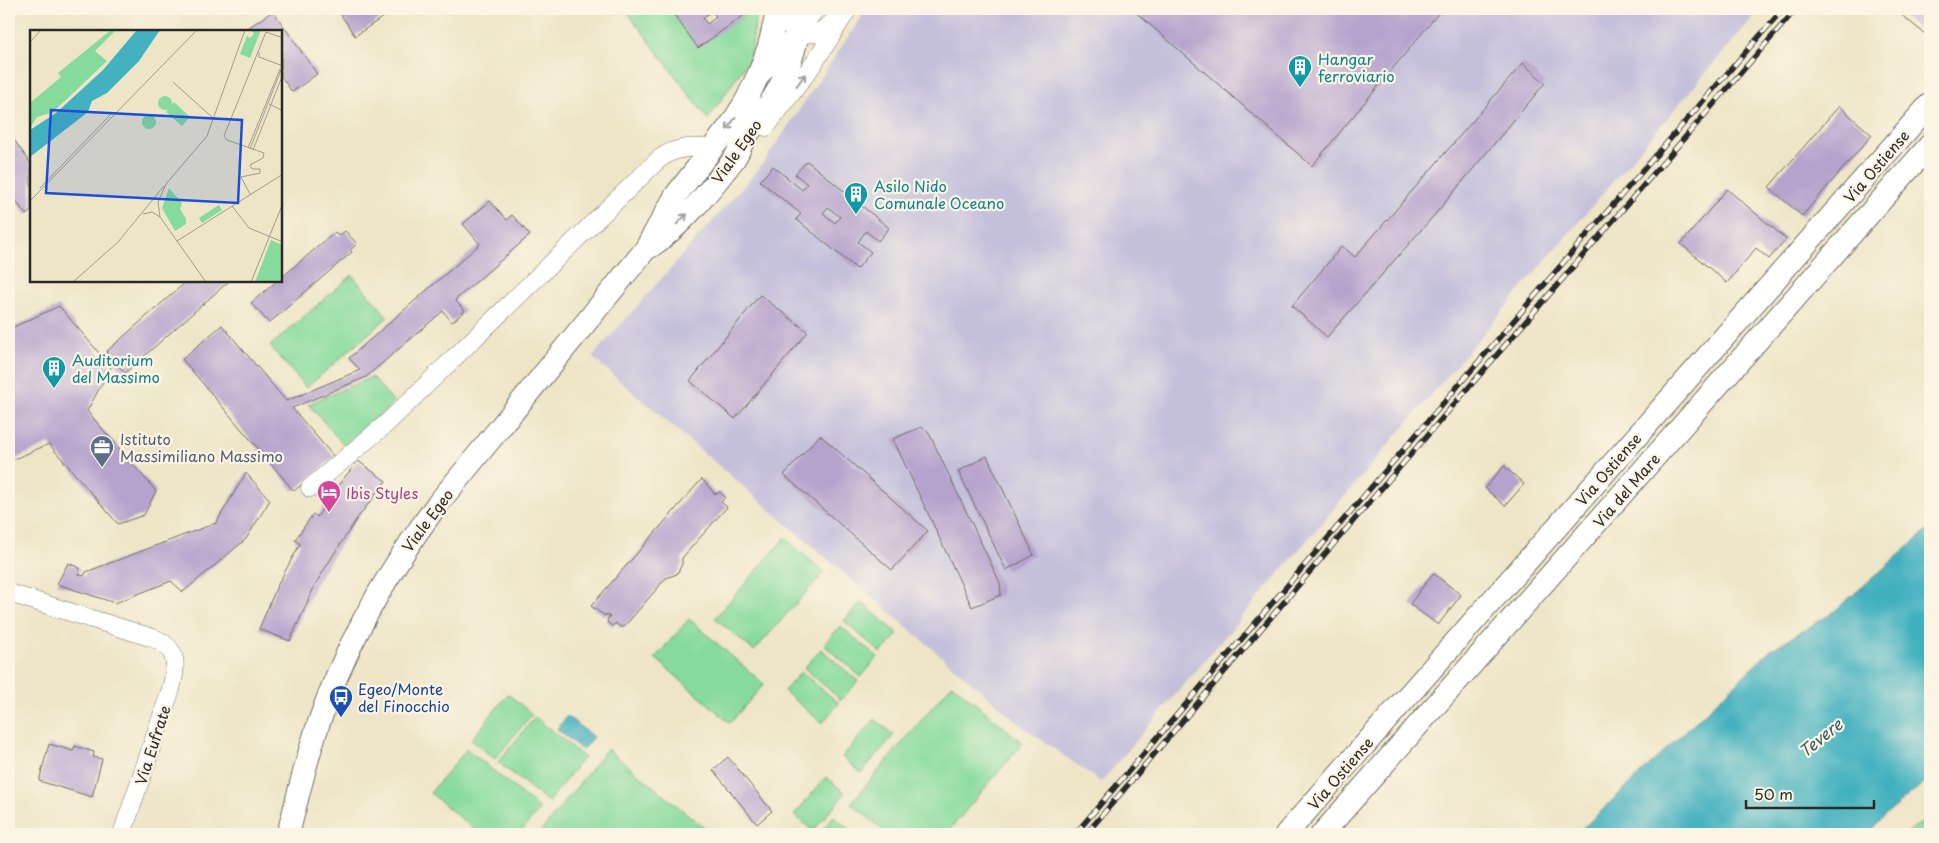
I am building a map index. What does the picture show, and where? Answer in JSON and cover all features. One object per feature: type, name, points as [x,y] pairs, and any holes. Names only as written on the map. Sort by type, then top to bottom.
[{"type":"main road","name":"Viale Egeo","points":[[288,834],[310,752],[329,694],[361,625],[397,560],[436,506],[645,250],[676,195],[741,110],[756,82],[769,46],[778,9]]},
{"type":"main road","name":"Viale Egeo","points":[[645,250],[662,238],[685,217],[735,157],[745,138],[780,87],[789,65],[803,9]]},
{"type":"main road","name":"Via Ostiense","points":[[1286,834],[1930,104]]},
{"type":"main road","name":"Via del Mare","points":[[1322,834],[1930,144]]},
{"type":"street","name":"Viale Egeo","points":[[756,82],[798,32],[789,26],[778,9]]},
{"type":"street","points":[[816,9],[798,32],[805,34],[818,32],[828,27],[845,12]]},
{"type":"street","points":[[735,157],[755,139],[797,87],[845,12]]},
{"type":"street","points":[[310,488],[387,423],[659,159],[670,152],[683,148],[713,148]]},
{"type":"street","name":"Via Eufrate","points":[[9,593],[153,638],[164,644],[173,654],[175,667],[171,689],[122,834]]},
{"type":"shaded area","points":[[867,9],[1760,9],[1101,782],[1026,729],[592,357],[762,165]]},
{"type":"green space","points":[[625,9],[670,9],[698,47],[744,15],[740,9],[757,9],[750,58],[708,119]]},
{"type":"green space","points":[[352,275],[388,317],[306,388],[270,346]]},
{"type":"green space","points":[[372,377],[394,402],[345,446],[308,404]]},
{"type":"green space","points":[[785,538],[824,572],[754,651],[715,618]]},
{"type":"green space","points":[[861,602],[898,634],[881,653],[844,621]]},
{"type":"green space","points":[[689,619],[764,684],[730,723],[655,658]]},
{"type":"green space","points":[[840,626],[878,657],[861,677],[824,645]]},
{"type":"green space","points":[[821,649],[858,681],[841,700],[804,668]]},
{"type":"green space","points":[[801,672],[839,703],[822,723],[784,691]]},
{"type":"green space","points":[[952,684],[1023,743],[946,834],[888,834],[851,803]]},
{"type":"green space","points":[[508,694],[532,714],[495,759],[471,740]]},
{"type":"green space","points":[[535,717],[584,757],[548,802],[498,762]]},
{"type":"green space","points":[[875,719],[894,735],[861,773],[842,757]]},
{"type":"green space","points":[[467,749],[540,809],[519,834],[480,834],[430,793]]},
{"type":"green space","points":[[607,749],[712,834],[539,834]]},
{"type":"green space","points":[[826,777],[845,793],[813,831],[794,815]]},
{"type":"green space","points":[[834,817],[855,834],[819,834]]},
{"type":"green space","points":[[1930,819],[1930,834],[1906,834],[1913,828]]},
{"type":"water","name":"Tevere","points":[[1930,528],[1930,778],[1887,813],[1867,834],[1577,834],[1772,649],[1831,614]]},
{"type":"water","points":[[567,716],[593,737],[582,750],[557,729]]},
{"type":"building","points":[[337,9],[395,9],[355,36]]},
{"type":"building","points":[[670,9],[740,9],[744,15],[698,48]],"holes":[[[712,11],[716,17],[707,24],[703,18]]]},
{"type":"building","name":"Hangar ferroviario","points":[[1132,9],[1442,9],[1312,166]]},
{"type":"building","points":[[1894,9],[1930,9],[1930,38]]},
{"type":"building","points":[[273,11],[317,74],[292,92],[282,77],[282,30],[249,30],[248,28]]},
{"type":"building","points":[[1523,63],[1545,83],[1437,212],[1327,337],[1292,306],[1342,246],[1355,257]]},
{"type":"building","points":[[1839,106],[1872,135],[1802,216],[1769,187]]},
{"type":"building","points":[[12,137],[30,163],[30,212],[26,215],[9,191],[9,140]]},
{"type":"building","name":"Asilo Nido Comunale Oceano","points":[[807,161],[889,228],[878,241],[866,231],[858,242],[871,252],[857,269],[796,219],[801,214],[760,181],[773,166],[802,190],[807,184],[795,174]],"holes":[[[828,207],[840,217],[835,223],[823,213]]]},
{"type":"building","points":[[1727,189],[1786,239],[1769,259],[1756,248],[1727,283],[1681,244]]},
{"type":"building","points":[[490,201],[507,220],[512,215],[530,235],[455,300],[465,311],[452,322],[443,311],[366,377],[292,408],[334,457],[294,491],[182,359],[222,325],[286,401],[360,370],[349,358],[480,244],[463,224]]},
{"type":"building","points":[[345,231],[357,244],[350,250],[352,252],[269,323],[251,303],[276,282],[282,282],[282,277],[335,232],[339,236]]},
{"type":"building","points":[[186,282],[228,282],[125,373],[106,352]]},
{"type":"building","points":[[760,295],[808,332],[735,419],[690,381]]},
{"type":"building","name":"Auditorium del Massimo","points":[[59,306],[111,367],[87,411],[156,491],[144,515],[118,524],[49,444],[10,461],[9,459],[9,329]]},
{"type":"building","points":[[921,427],[928,431],[1000,583],[1001,595],[972,607],[893,439]]},
{"type":"building","points":[[820,435],[928,531],[892,570],[784,475]]},
{"type":"building","points":[[987,456],[1034,555],[1006,570],[958,471]]},
{"type":"building","points":[[358,461],[386,481],[356,520],[315,585],[290,641],[259,629],[277,586],[300,544],[295,540],[313,514],[317,517],[336,488]]},
{"type":"building","points":[[1504,466],[1524,484],[1505,506],[1485,488]]},
{"type":"building","points":[[246,473],[270,500],[246,539],[183,592],[171,581],[115,603],[57,584],[68,563],[80,568],[78,574],[84,576],[86,572],[216,523]]},
{"type":"building","points":[[702,479],[715,494],[720,492],[725,497],[721,502],[727,507],[682,558],[682,564],[677,574],[666,578],[624,627],[620,627],[616,623],[612,626],[608,623],[607,619],[610,617],[606,614],[605,616],[591,606]]},
{"type":"building","points":[[1433,573],[1461,595],[1438,625],[1410,604]]},
{"type":"building","points":[[49,744],[73,751],[75,746],[94,752],[93,757],[102,759],[92,797],[39,781]]},
{"type":"building","points":[[728,757],[772,811],[757,824],[713,770]]},
{"type":"railway","points":[[1075,834],[1592,229],[1783,9]]},
{"type":"railway","points":[[1086,834],[1348,527],[1796,9]]},
{"type":"place","name":"Hangar ferroviario","points":[[1300,88]]},
{"type":"place","name":"Asilo Nido Comunale Oceano","points":[[856,215]]},
{"type":"place","name":"Auditorium del Massimo","points":[[54,389]]},
{"type":"place","name":"Istituto Massimiliano Massimo","points":[[102,468]]},
{"type":"place","name":"Ibis Styles","points":[[329,513]]},
{"type":"place","name":"Egeo/Monte del Finocchio","points":[[341,718]]}]
